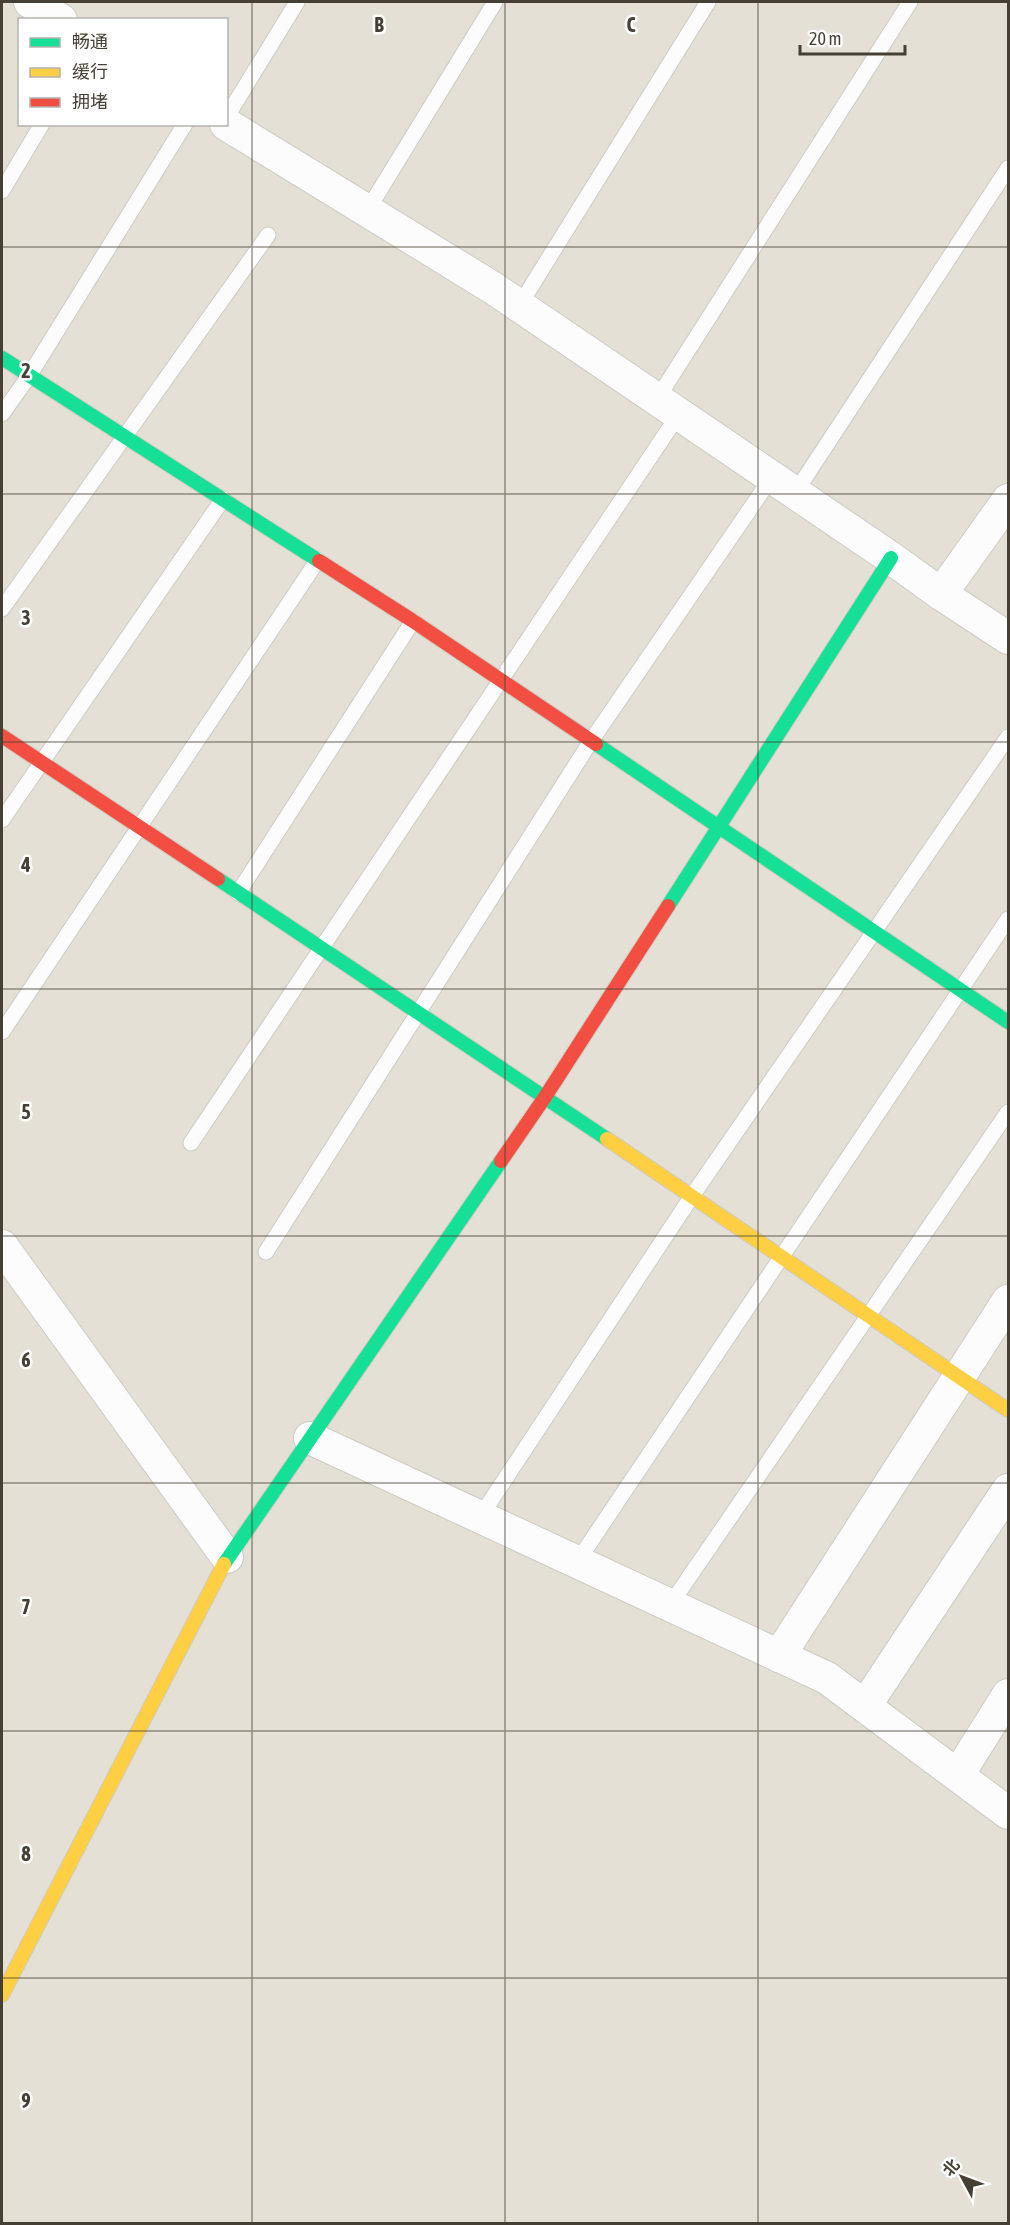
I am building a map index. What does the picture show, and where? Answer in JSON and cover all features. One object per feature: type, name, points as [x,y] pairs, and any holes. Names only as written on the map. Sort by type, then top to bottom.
[{"type":"street","points":[[30,2],[62,13]]},
{"type":"street","points":[[228,125],[519,306],[1008,638]]},
{"type":"street","points":[[2,358],[413,621],[1008,1022]]},
{"type":"street","points":[[941,594],[1008,500]]},
{"type":"street","points":[[2,1995],[227,1557],[545,1097],[891,558]]},
{"type":"street","points":[[2,736],[545,1097],[1008,1410]]},
{"type":"street","points":[[2,1246],[227,1557]]},
{"type":"street","points":[[779,1656],[1008,1301]]},
{"type":"street","points":[[310,1438],[827,1678],[1008,1813]]},
{"type":"street","points":[[865,1706],[1008,1490]]},
{"type":"street","points":[[958,1775],[1008,1695]]},
{"type":"lane","points":[[228,115],[297,2]]},
{"type":"lane","points":[[368,211],[495,2]]},
{"type":"lane","points":[[519,306],[708,2]]},
{"type":"lane","points":[[192,1143],[501,680],[910,2]]},
{"type":"lane","points":[[2,190],[41,126]]},
{"type":"lane","points":[[2,414],[29,376],[184,126]]},
{"type":"lane","points":[[266,1252],[591,741],[783,485],[1008,168]]},
{"type":"lane","points":[[2,609],[268,235]]},
{"type":"lane","points":[[2,820],[223,499]]},
{"type":"lane","points":[[2,1032],[318,560]]},
{"type":"lane","points":[[238,893],[413,621]]},
{"type":"lane","points":[[480,1517],[692,1196],[1008,737]]},
{"type":"lane","points":[[577,1562],[1008,919]]},
{"type":"lane","points":[[670,1605],[1008,1112]]},
{"type":"shaded area","points":[[2,2],[1008,2],[1008,2223],[2,2223]]},
{"type":"traffic: fast","points":[[2,358],[319,561]]},
{"type":"traffic: fast","points":[[668,906],[891,558]]},
{"type":"traffic: fast","points":[[596,744],[1008,1022]]},
{"type":"traffic: fast","points":[[218,879],[607,1139]]},
{"type":"traffic: fast","points":[[224,1564],[501,1161]]},
{"type":"traffic: slow","points":[[607,1139],[1008,1410]]},
{"type":"traffic: slow","points":[[2,1995],[224,1564]]},
{"type":"traffic: jam","points":[[319,561],[596,744]]},
{"type":"traffic: jam","points":[[2,736],[218,879]]},
{"type":"traffic: jam","points":[[501,1161],[668,906]]}]
